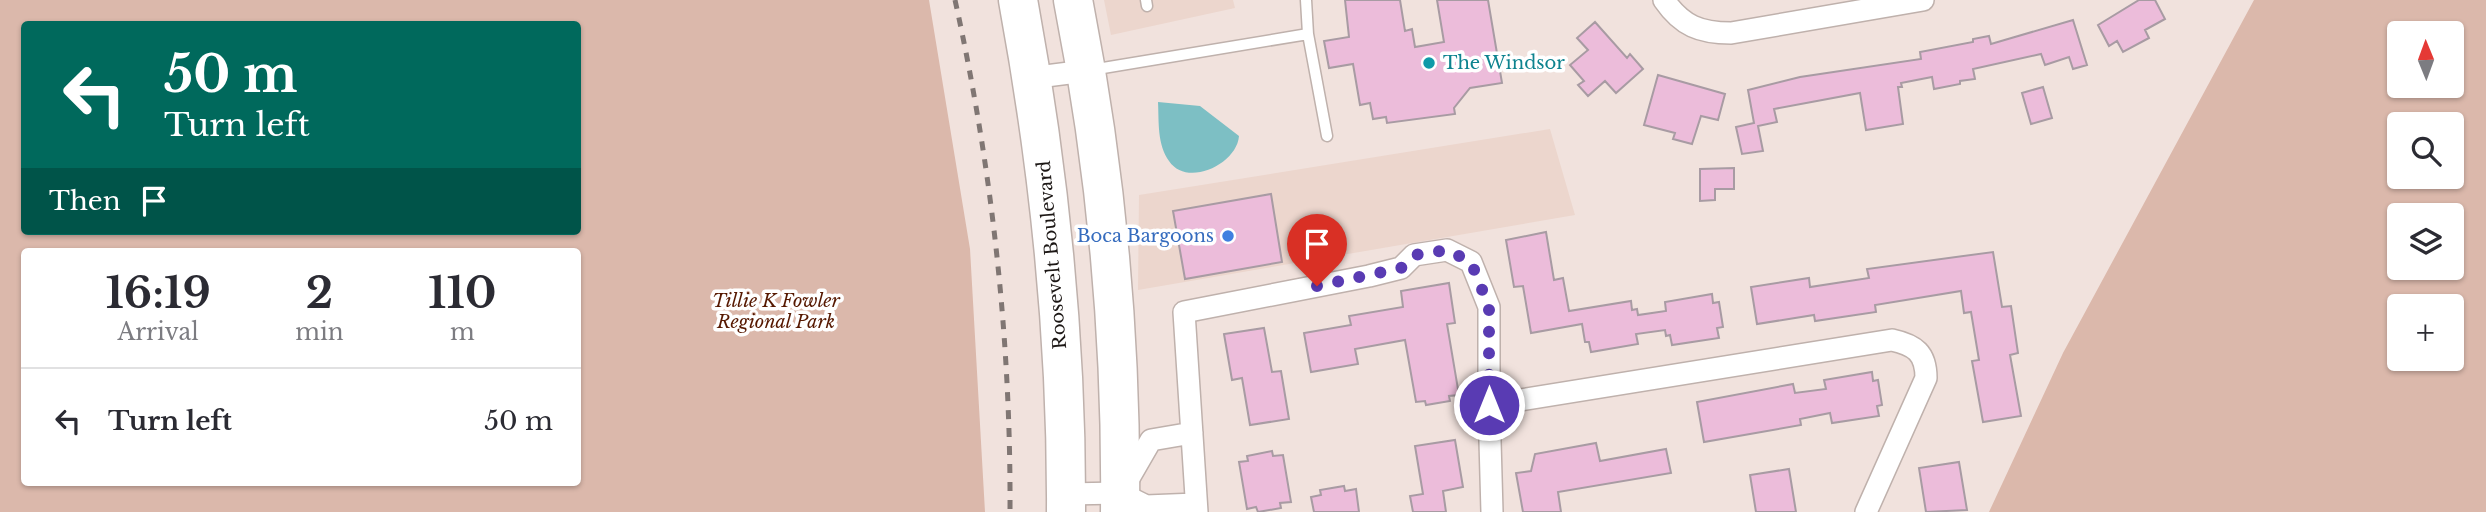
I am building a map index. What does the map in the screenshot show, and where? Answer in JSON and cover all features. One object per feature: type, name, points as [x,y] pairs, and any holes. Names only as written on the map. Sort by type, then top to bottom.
[{"type":"highway","name":"Roosevelt Boulevard","points":[[1018,0],[1042,150],[1059,314],[1066,503]]},
{"type":"highway","points":[[1077,4],[1110,281],[1120,503]]},
{"type":"street","points":[[1670,8],[1693,28],[1731,33],[1923,0]]},
{"type":"street","points":[[1030,78],[1085,71]]},
{"type":"street","points":[[1066,503],[1196,508],[1184,312],[1369,276],[1401,268],[1414,255],[1447,250],[1471,262],[1489,307],[1492,512]]},
{"type":"street","points":[[1489,405],[1831,348],[1892,340],[1912,344],[1926,362],[1926,378],[1866,512]]},
{"type":"street","points":[[1120,503],[1151,440],[1192,433]]},
{"type":"lane","points":[[1306,0],[1308,34],[1327,136]]},
{"type":"lane","points":[[1085,71],[1308,34]]},
{"type":"shaded area","points":[[1104,0],[1233,0],[1235,8],[1111,35]]},
{"type":"shaded area","points":[[1550,129],[1575,215],[1138,290],[1139,195]]},
{"type":"green space","name":"Tillie K Fowler Regional Park","points":[[0,0],[929,0],[970,249],[985,512],[0,512]]},
{"type":"green space","points":[[2254,0],[2486,0],[2486,512],[1989,512],[2063,353]]},
{"type":"water","points":[[1158,102],[1200,106],[1239,136],[1230,156],[1210,169],[1199,172],[1177,169],[1169,161],[1162,147]]},
{"type":"building","name":"The Windsor","points":[[1345,0],[1400,0],[1405,31],[1412,29],[1415,47],[1444,42],[1437,0],[1488,0],[1502,83],[1470,88],[1454,108],[1455,114],[1387,123],[1386,117],[1373,119],[1370,103],[1360,105],[1353,64],[1329,68],[1324,41],[1349,37]]},
{"type":"building","points":[[2139,0],[2155,0],[2165,19],[2145,30],[2149,38],[2123,52],[2117,41],[2109,46],[2098,25]]},
{"type":"building","points":[[2073,20],[2087,65],[2073,69],[2069,57],[2045,65],[2041,54],[1973,69],[1975,79],[1960,81],[1960,84],[1934,89],[1932,77],[1901,83],[1902,87],[1898,87],[1903,124],[1866,130],[1860,93],[1774,109],[1777,122],[1758,126],[1763,151],[1742,154],[1736,127],[1754,123],[1748,90],[1800,77],[1921,59],[1920,52],[1973,42],[1973,39],[1989,36],[1991,44]]},
{"type":"building","points":[[1595,22],[1627,58],[1630,54],[1643,69],[1616,93],[1605,81],[1588,96],[1578,85],[1584,81],[1570,65],[1588,50],[1577,38]]},
{"type":"building","points":[[1658,75],[1725,94],[1718,120],[1701,116],[1692,144],[1673,139],[1675,133],[1644,125]]},
{"type":"building","points":[[2043,87],[2052,118],[2031,124],[2022,93]]},
{"type":"building","points":[[1734,168],[1734,189],[1715,189],[1715,200],[1700,201],[1700,169]]},
{"type":"building","name":"Boca Bargoons","points":[[1271,194],[1282,262],[1185,279],[1173,211]]},
{"type":"building","points":[[1546,232],[1554,280],[1563,278],[1569,311],[1631,301],[1632,310],[1637,309],[1638,315],[1666,311],[1665,302],[1712,294],[1713,303],[1719,302],[1723,327],[1717,328],[1719,338],[1672,345],[1670,335],[1666,336],[1665,330],[1636,334],[1638,344],[1591,352],[1589,342],[1585,342],[1582,324],[1531,333],[1523,286],[1514,287],[1506,240]]},
{"type":"building","points":[[1993,252],[2002,307],[2011,306],[2018,353],[2010,355],[2021,416],[1983,422],[1972,361],[1979,360],[1971,312],[1964,313],[1961,291],[1875,305],[1876,312],[1815,321],[1814,315],[1757,324],[1751,287],[1809,278],[1810,287],[1869,278],[1867,269]]},
{"type":"building","points":[[1449,283],[1455,323],[1447,324],[1459,395],[1449,396],[1450,401],[1426,405],[1425,401],[1416,402],[1405,340],[1355,349],[1358,364],[1311,372],[1304,333],[1351,325],[1349,316],[1403,307],[1401,291]]},
{"type":"building","points":[[1264,328],[1272,372],[1281,371],[1289,419],[1250,425],[1242,378],[1232,380],[1224,334]]},
{"type":"building","points":[[1872,372],[1873,381],[1878,380],[1882,405],[1877,406],[1879,416],[1832,423],[1830,413],[1800,419],[1801,425],[1704,442],[1697,402],[1793,384],[1795,393],[1826,389],[1824,380]]},
{"type":"building","points":[[1455,440],[1463,487],[1443,491],[1446,512],[1413,512],[1410,496],[1423,494],[1415,446]]},
{"type":"building","points":[[1596,443],[1600,461],[1666,449],[1671,473],[1558,492],[1561,512],[1523,512],[1516,473],[1531,471],[1535,454]]},
{"type":"building","points":[[1272,451],[1273,456],[1283,455],[1291,502],[1280,503],[1281,508],[1258,512],[1256,507],[1247,509],[1239,462],[1248,461],[1247,456]]},
{"type":"building","points":[[1959,462],[1967,510],[1926,512],[1919,468]]},
{"type":"building","points":[[1789,469],[1796,512],[1756,512],[1750,475]]},
{"type":"building","points":[[1344,486],[1345,491],[1356,489],[1359,512],[1314,512],[1311,497],[1321,495],[1320,490]]},
{"type":"railway","points":[[955,0],[979,126],[997,255],[1007,383],[1010,512]]},
{"type":"place","name":"The Windsor","points":[[1429,63]]},
{"type":"place","name":"Boca Bargoons","points":[[1228,236]]},
{"type":"route","points":[[1317,286],[1401,268],[1414,255],[1447,250],[1471,262],[1489,307],[1489,405]]}]
